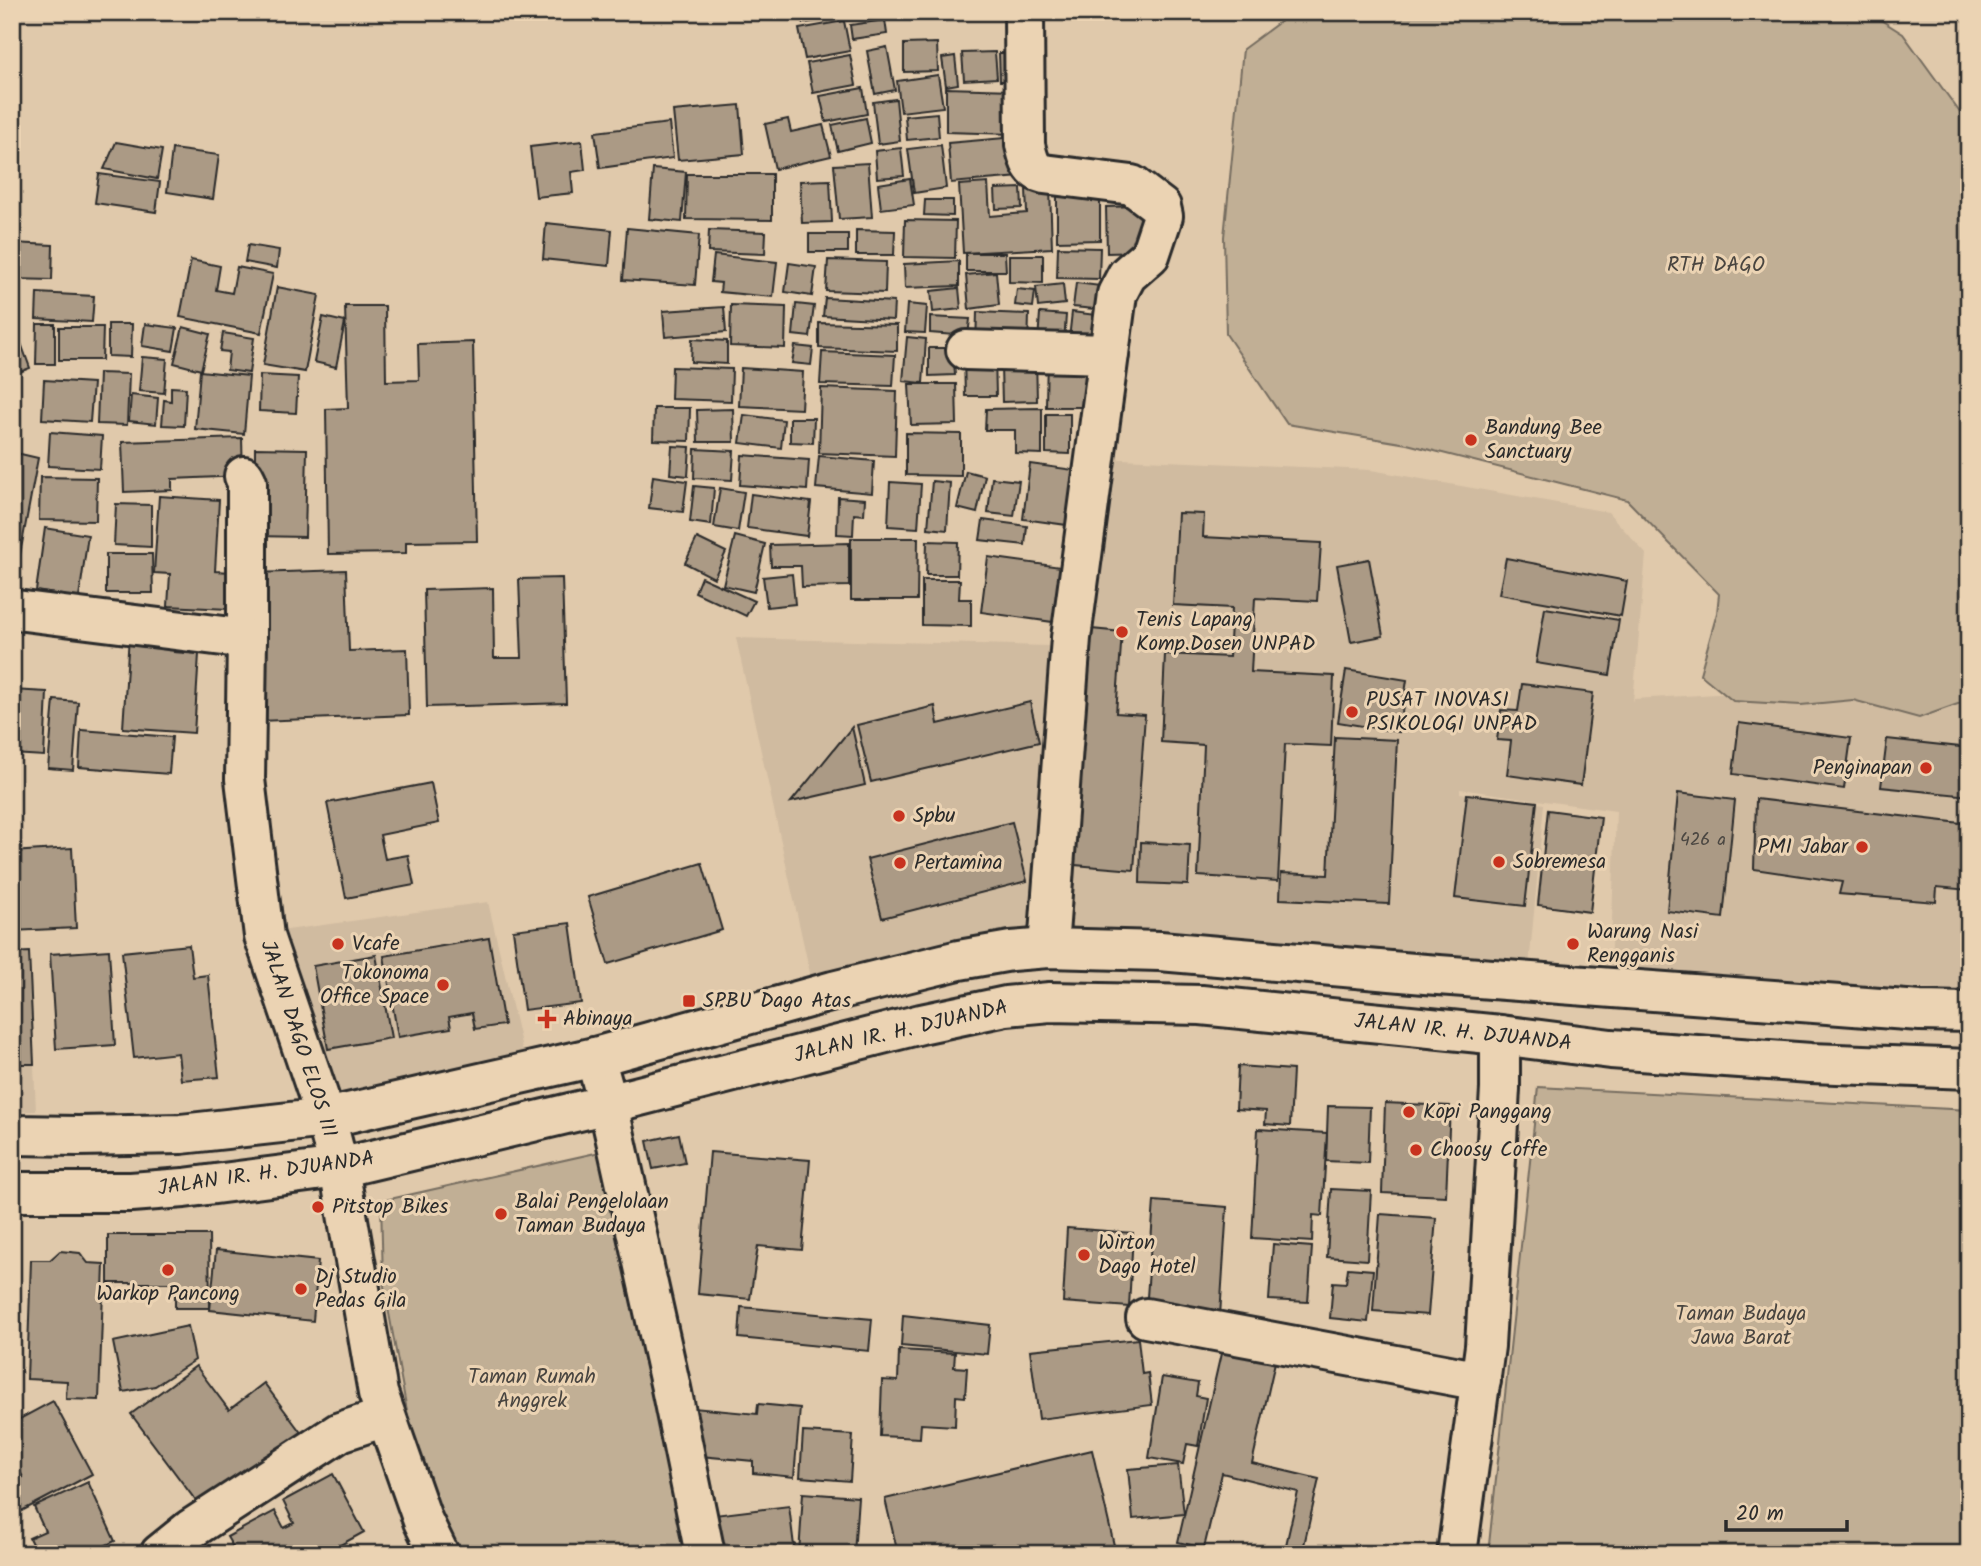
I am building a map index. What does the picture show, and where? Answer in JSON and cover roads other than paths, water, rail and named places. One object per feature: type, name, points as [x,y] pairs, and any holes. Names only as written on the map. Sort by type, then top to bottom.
[{"type":"street","points":[[1024,12],[1025,145],[1031,166],[1038,173],[1132,185],[1161,207],[1163,216],[1150,255],[1126,275],[1117,294],[1071,638],[1048,948]]},
{"type":"street","points":[[966,350],[1109,354]]},
{"type":"street","name":"JALAN DAGO ELOS III","points":[[244,476],[247,482],[245,779],[264,936],[326,1118],[338,1168],[378,1393],[423,1521],[439,1554]]},
{"type":"street","points":[[16,610],[247,639]]},
{"type":"street","points":[[12,1135],[181,1134],[326,1118],[595,1057],[833,991],[959,960],[1048,948],[1160,951],[1920,1011],[1969,1012]]},
{"type":"street","points":[[1457,1554],[1485,1346],[1503,979]]},
{"type":"street","name":"JALAN IR. H. DJUANDA","points":[[12,1192],[131,1192],[338,1168],[608,1104],[921,1024],[1006,1006],[1050,1002],[1201,1005],[1611,1049],[1811,1063],[1969,1069]]},
{"type":"street","points":[[595,1057],[608,1104],[671,1388],[705,1554]]},
{"type":"street","points":[[1146,1318],[1481,1381]]},
{"type":"street","points":[[160,1554],[191,1529],[340,1432],[386,1417]]},
{"type":"place","name":"Bandung Bee Sanctuary","points":[[1471,440]]},
{"type":"place","name":"Tenis Lapang Komp.Dosen UNPAD","points":[[1122,632]]},
{"type":"place","name":"PUSAT INOVASI PSIKOLOGI UNPAD","points":[[1352,712]]},
{"type":"place","name":"Penginapan","points":[[1926,768]]},
{"type":"place","name":"Spbu","points":[[899,816]]},
{"type":"place","name":"PMI Jabar","points":[[1862,847]]},
{"type":"place","name":"Sobremesa","points":[[1499,862]]},
{"type":"place","name":"Pertamina","points":[[900,863]]},
{"type":"place","name":"Vcafe","points":[[338,944]]},
{"type":"place","name":"Warung Nasi Rengganis","points":[[1573,944]]},
{"type":"place","name":"Tokonoma Office Space","points":[[443,985]]},
{"type":"place","name":"SPBU Dago Atas","points":[[689,1001]]},
{"type":"place","name":"Abinaya","points":[[547,1019]]},
{"type":"place","name":"Kopi Panggang","points":[[1409,1112]]},
{"type":"place","name":"Choosy Coffe","points":[[1416,1150]]},
{"type":"place","name":"Pitstop Bikes","points":[[318,1207]]},
{"type":"place","name":"Balai Pengelolaan Taman Budaya","points":[[501,1214]]},
{"type":"place","name":"Wirton Dago Hotel","points":[[1084,1255]]},
{"type":"place","name":"Warkop Pancong","points":[[168,1270]]},
{"type":"place","name":"Dj Studio Pedas Gila","points":[[301,1289]]},
{"type":"park label","name":"RTH DAGO","points":[[1716,265]]},
{"type":"park label","name":"Taman Budaya Jawa Barat","points":[[1741,1326]]},
{"type":"park label","name":"Taman Rumah Anggrek","points":[[532,1389]]}]
